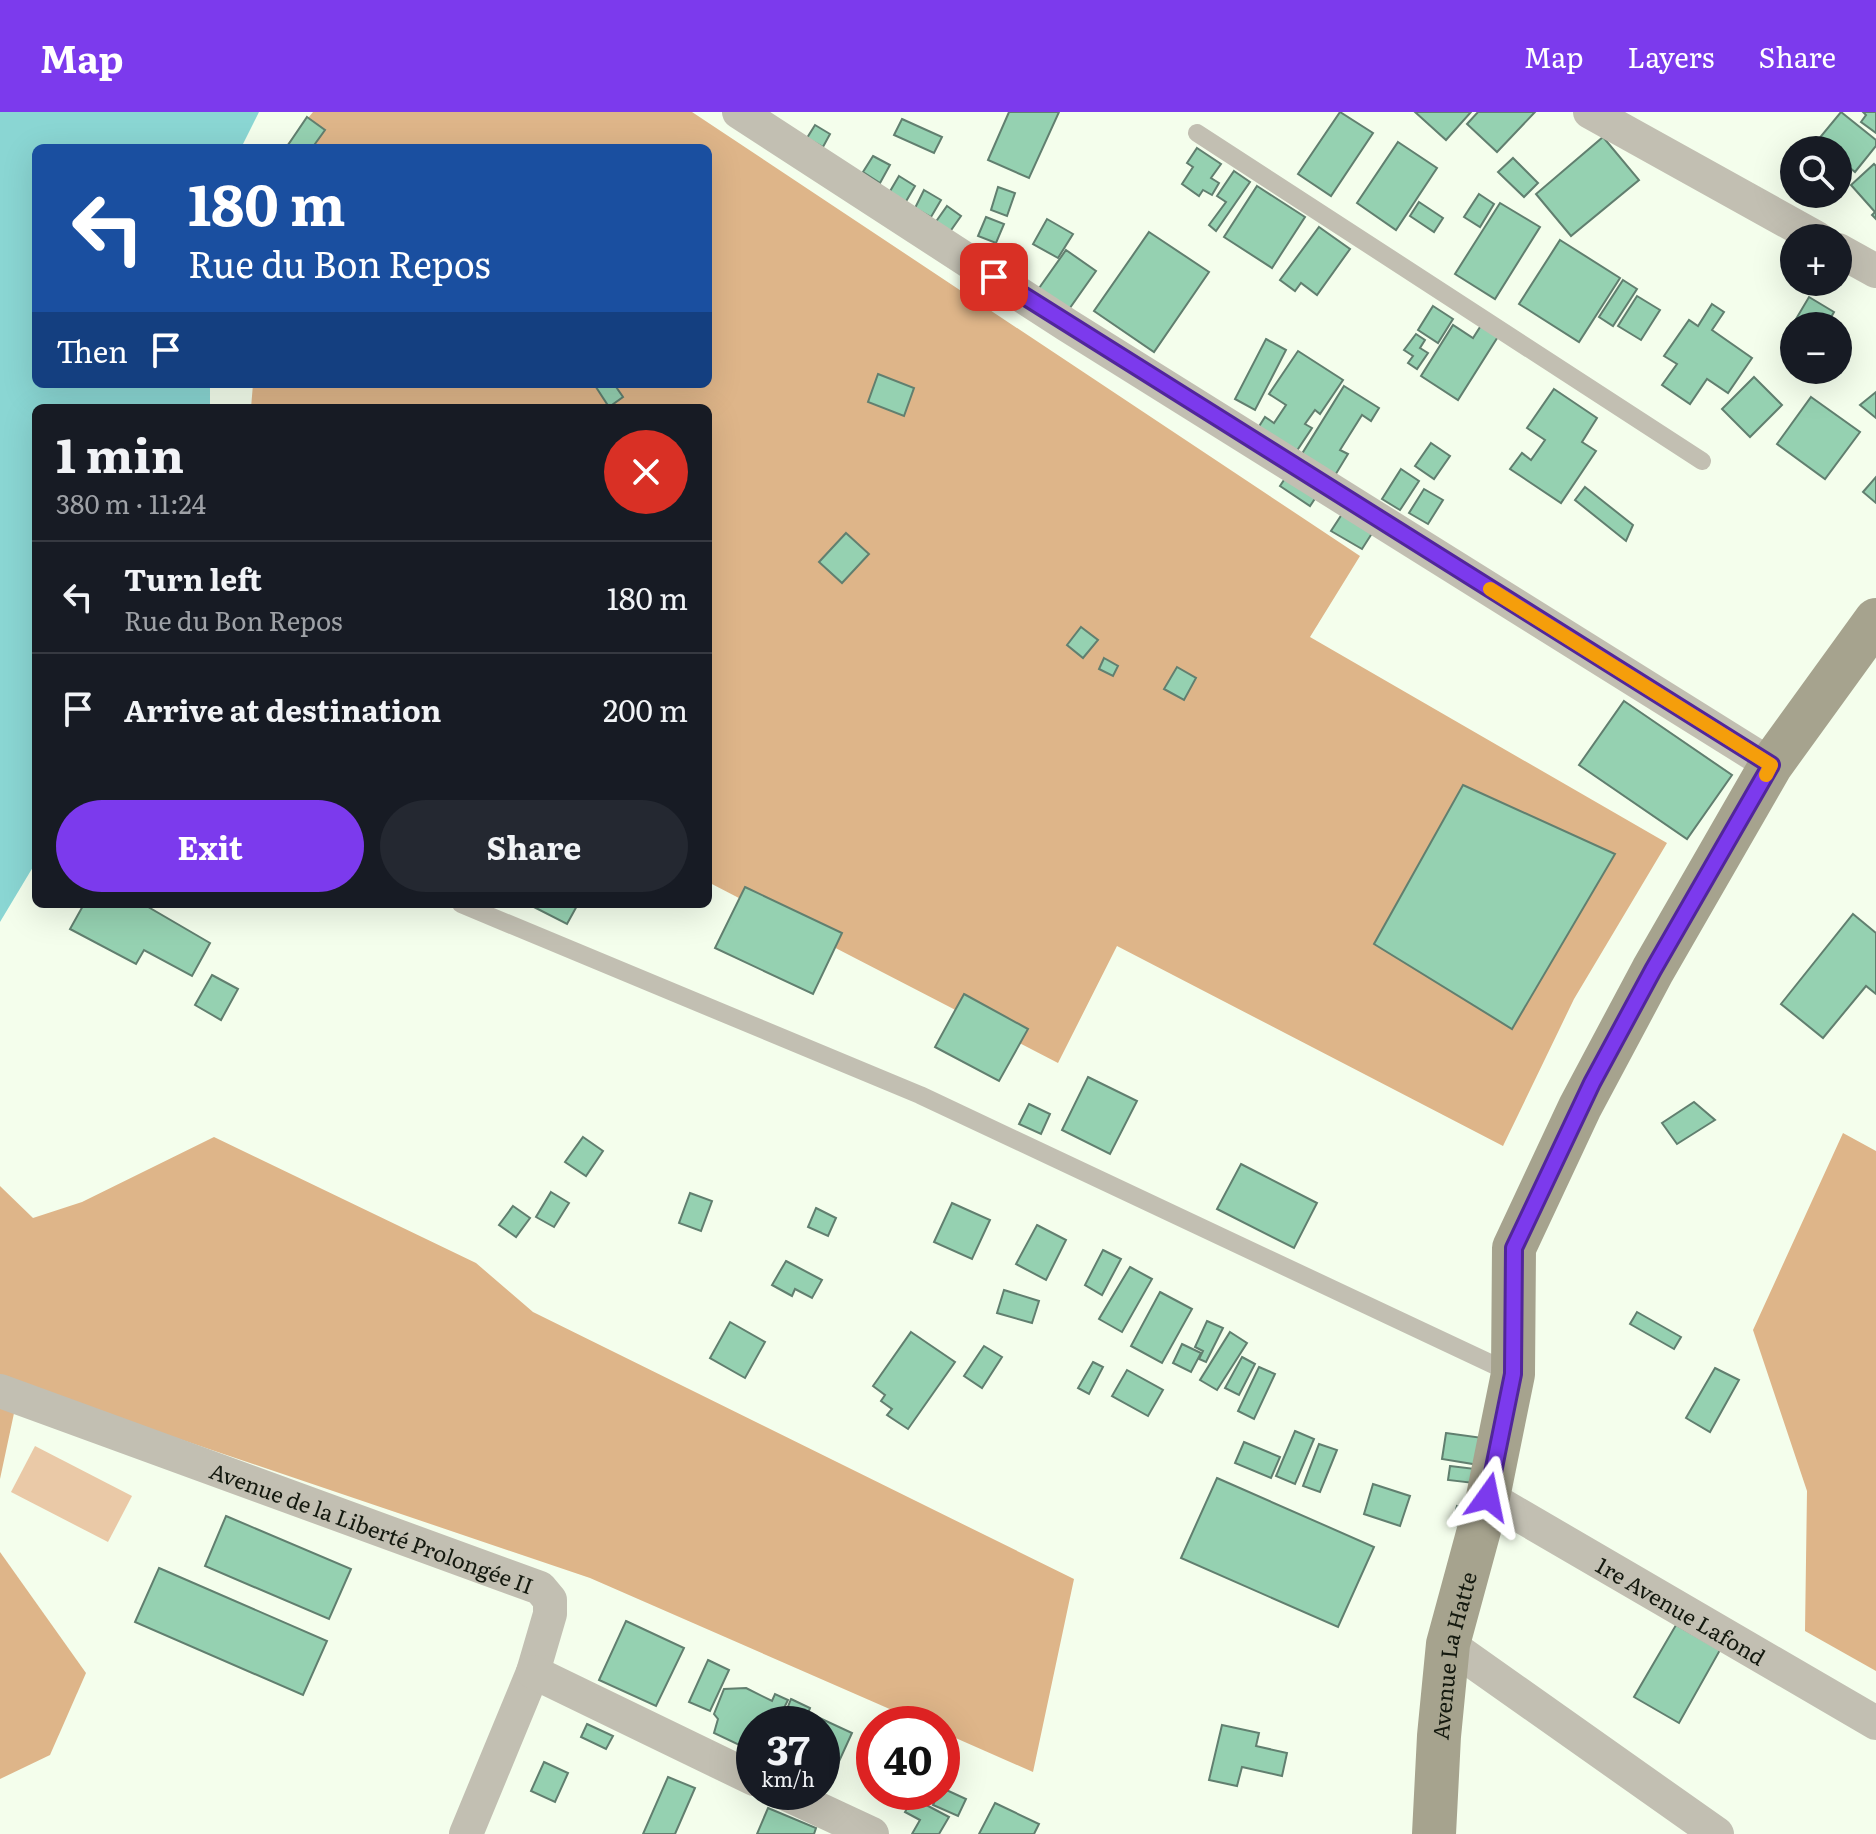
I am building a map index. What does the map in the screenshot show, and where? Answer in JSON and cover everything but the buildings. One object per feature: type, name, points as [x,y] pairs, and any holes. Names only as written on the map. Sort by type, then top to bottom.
[{"type":"street","points":[[739,112],[1067,325],[1771,765]]},
{"type":"street","points":[[1590,112],[1792,224]]},
{"type":"street","points":[[1852,258],[1876,271]]},
{"type":"street","name":"Avenue La Hatte","points":[[1434,1834],[1448,1644],[1488,1497],[1513,1374],[1514,1248],[1605,1058],[1771,765],[1876,620]]},
{"type":"street","name":"Avenue de la Liberté Prolongée II","points":[[0,1391],[540,1588],[550,1600],[550,1614],[533,1672],[466,1834]]},
{"type":"street","name":"1re Avenue Lafond","points":[[1488,1497],[1876,1723]]},
{"type":"street","points":[[1448,1644],[1717,1834]]},
{"type":"street","points":[[533,1672],[736,1770]]},
{"type":"street","points":[[821,1810],[872,1834]]},
{"type":"lane","points":[[1197,133],[1702,461]]},
{"type":"lane","points":[[471,908],[920,1095],[1513,1374]]},
{"type":"shaded area","points":[[313,112],[692,112],[1360,556],[1310,637],[1667,843],[1574,999],[1503,1146],[1117,946],[1058,1063],[712,884],[712,404],[251,404],[253,388],[712,388],[712,144],[287,144]]},
{"type":"shaded area","points":[[1843,1133],[1876,1151],[1876,1671],[1805,1631],[1807,1491],[1753,1330]]},
{"type":"shaded area","points":[[214,1137],[476,1263],[533,1312],[1074,1579],[1033,1772],[960,1740],[960,1706],[883,1706],[590,1578],[20,1385],[0,1479],[0,1186],[33,1218],[82,1202]]},
{"type":"shaded area","points":[[35,1446],[132,1496],[108,1542],[11,1492]]},
{"type":"shaded area","points":[[0,1552],[86,1673],[50,1755],[0,1779]]},
{"type":"water","points":[[0,112],[259,112],[243,144],[32,144],[32,388],[210,388],[210,404],[32,404],[32,869],[0,922]]},
{"type":"slow traffic","points":[[1490,589],[1771,765],[1766,775]]},
{"type":"route","points":[[994,277],[1771,765],[1592,1083],[1514,1248],[1513,1374],[1488,1497]]}]
